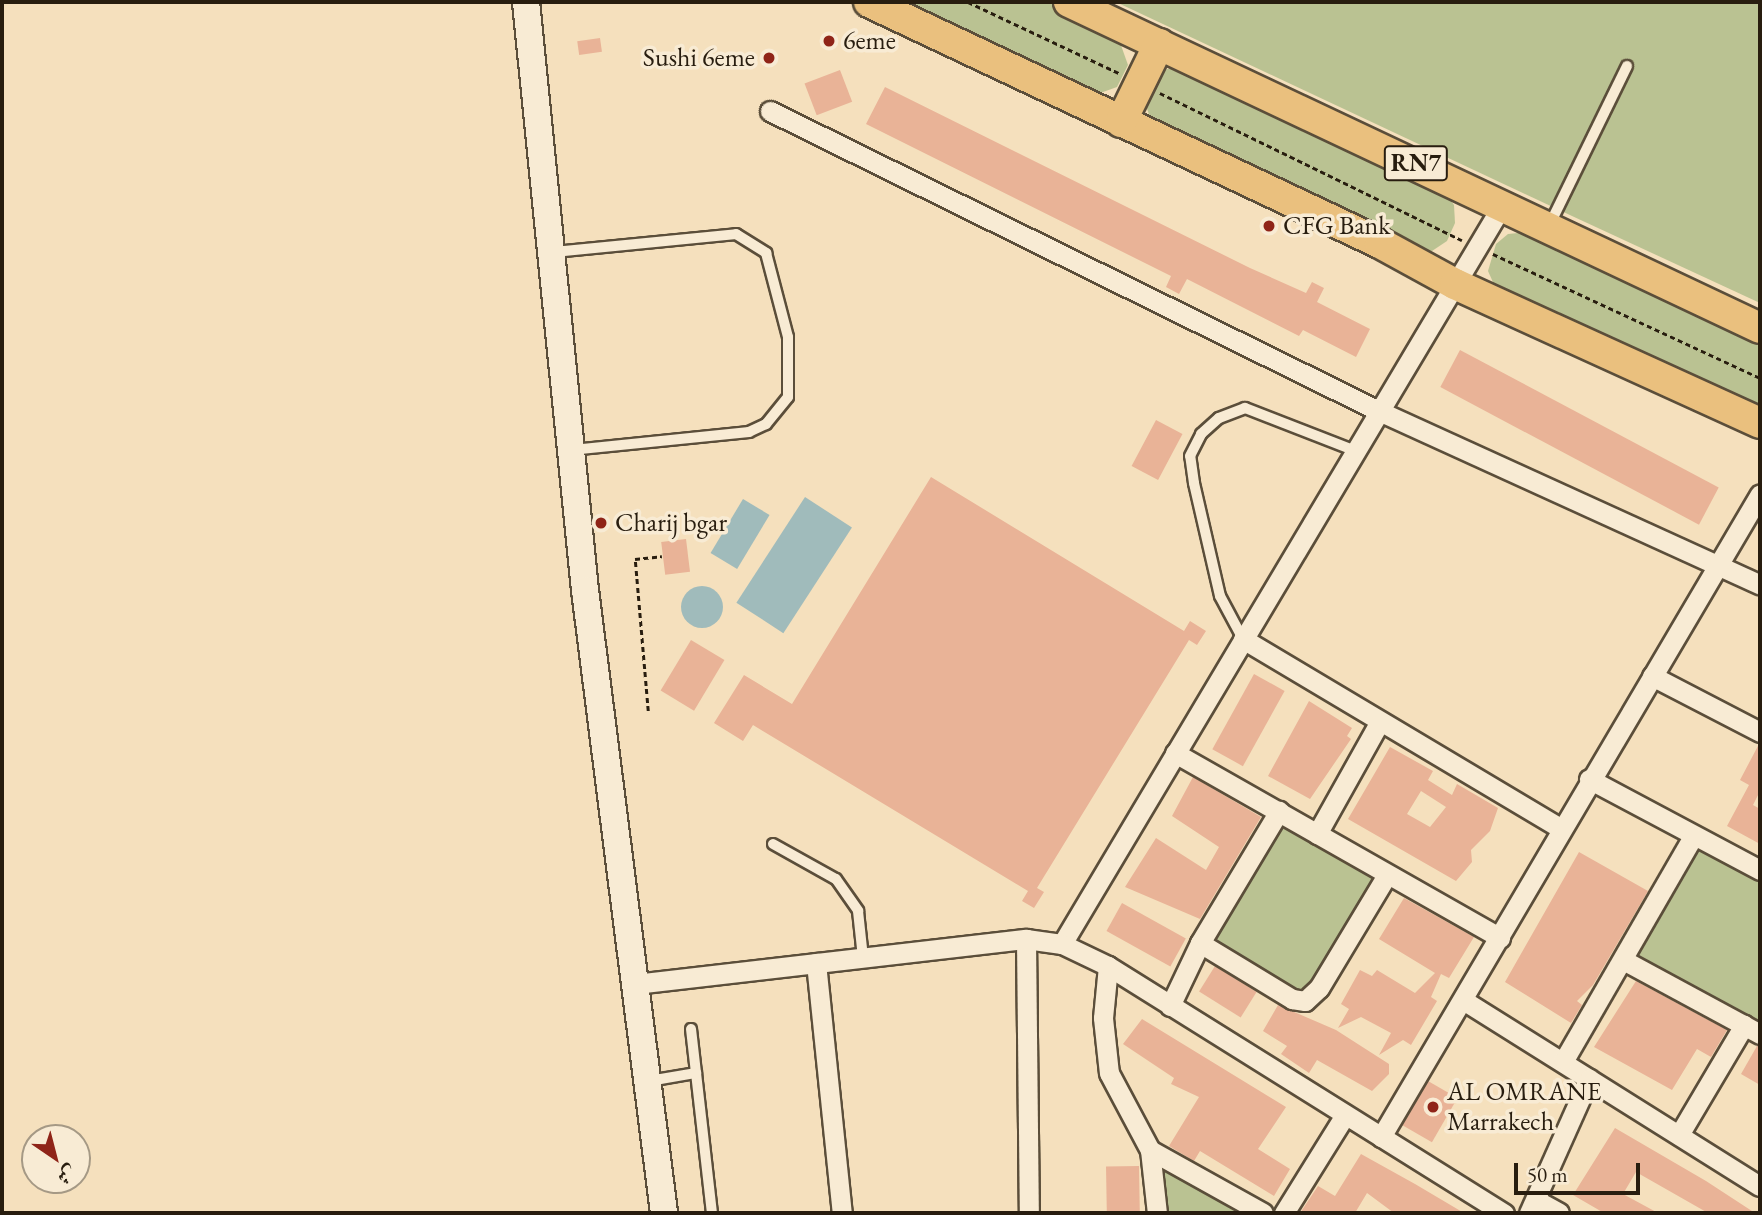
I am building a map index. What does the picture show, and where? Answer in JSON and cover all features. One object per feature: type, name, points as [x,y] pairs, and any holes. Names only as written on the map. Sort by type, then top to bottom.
[{"type":"main road","points":[[869,2],[1380,243],[1455,284],[1760,423]]},
{"type":"main road","name":"RN7","points":[[1069,2],[1420,165],[1500,209],[1760,328]]},
{"type":"main road","points":[[525,3],[573,450],[664,1213]]},
{"type":"main road","points":[[1121,122],[1159,44]]},
{"type":"street","points":[[770,111],[1379,411],[1760,585]]},
{"type":"street","points":[[1062,944],[1500,209]]},
{"type":"street","points":[[1381,1137],[1500,938],[1559,828],[1760,494]]},
{"type":"street","points":[[1243,639],[1379,723],[1559,828]]},
{"type":"street","points":[[1652,676],[1760,732]]},
{"type":"street","points":[[1317,834],[1379,723]]},
{"type":"street","points":[[1175,753],[1500,938]]},
{"type":"street","points":[[1589,779],[1693,837],[1760,870]]},
{"type":"street","points":[[1170,1006],[1200,943],[1279,811]]},
{"type":"street","points":[[1564,1060],[1693,837]]},
{"type":"street","points":[[1200,943],[1292,999],[1305,1001],[1319,988],[1387,875]]},
{"type":"street","points":[[635,984],[1026,939],[1062,944],[1108,966],[1504,1213]]},
{"type":"street","points":[[1026,939],[1030,1213]]},
{"type":"street","points":[[1623,960],[1752,1029],[1679,1135]]},
{"type":"street","points":[[816,963],[842,1213]]},
{"type":"street","points":[[1108,966],[1103,1018],[1109,1073],[1150,1150],[1157,1213]]},
{"type":"street","points":[[1463,1000],[1564,1060],[1589,1079],[1760,1186]]},
{"type":"street","points":[[1559,1213],[1533,1207],[1589,1079]]},
{"type":"street","points":[[1284,1213],[1345,1115]]},
{"type":"street","points":[[1150,1150],[1263,1213]]},
{"type":"lane","points":[[1547,230],[1627,66]]},
{"type":"lane","points":[[551,253],[736,234],[766,253],[788,337],[788,397],[766,424],[749,432],[573,450]]},
{"type":"lane","points":[[1243,639],[1220,596],[1194,483],[1190,456],[1201,434],[1219,418],[1245,408],[1356,451]]},
{"type":"lane","points":[[774,844],[836,879],[858,911],[863,958]]},
{"type":"lane","points":[[691,1029],[712,1213]]},
{"type":"lane","points":[[649,1081],[696,1073]]},
{"type":"path","points":[[968,2],[1477,247],[1760,378]]},
{"type":"path","points":[[648,711],[635,559],[662,556]]},
{"type":"green space","points":[[892,2],[1048,2],[1117,34],[1128,65],[1117,87],[1089,97]]},
{"type":"green space","points":[[1116,2],[1760,2],[1760,303],[1572,216]]},
{"type":"green space","points":[[1167,69],[1186,69],[1444,191],[1454,205],[1455,223],[1447,241],[1432,251],[1414,250],[1154,129],[1144,100],[1154,79]]},
{"type":"green space","points":[[1529,232],[1760,341],[1760,415],[1496,289],[1488,271],[1496,244],[1508,234]]},
{"type":"green space","points":[[1279,820],[1378,880],[1305,1001],[1206,942]]},
{"type":"green space","points":[[1695,843],[1760,878],[1760,1025],[1634,957]]},
{"type":"green space","points":[[1149,1160],[1238,1213],[1154,1213]]},
{"type":"water","points":[[805,497],[852,527],[783,633],[736,603]]},
{"type":"water","points":[[743,499],[770,515],[737,569],[711,553]]},
{"type":"water","points":[[702,586],[717,592],[723,607],[717,622],[702,628],[687,622],[681,607],[687,592]]},
{"type":"building","points":[[600,38],[602,52],[579,55],[577,41]]},
{"type":"building","points":[[840,70],[852,102],[817,115],[805,84]]},
{"type":"building","points":[[885,87],[1250,268],[1306,293],[1312,282],[1324,288],[1317,302],[1370,329],[1356,357],[1303,330],[1299,336],[1187,279],[1179,294],[1166,287],[1171,276],[866,124]]},
{"type":"building","points":[[1460,350],[1719,488],[1699,525],[1440,387]]},
{"type":"building","points":[[1156,420],[1182,434],[1158,480],[1132,466]]},
{"type":"building","points":[[931,477],[1184,631],[1190,621],[1206,631],[1197,645],[1189,640],[1037,888],[1044,892],[1034,908],[1022,901],[1028,891],[753,725],[743,741],[714,723],[744,675],[792,704]]},
{"type":"building","points":[[686,539],[690,572],[665,575],[661,542]]},
{"type":"building","points":[[691,640],[724,660],[694,711],[661,691]]},
{"type":"building","points":[[1254,674],[1285,691],[1243,766],[1212,749]]},
{"type":"building","points":[[1309,701],[1352,728],[1347,736],[1351,739],[1310,799],[1268,776]]},
{"type":"building","points":[[1759,744],[1760,791],[1753,805],[1760,809],[1760,844],[1727,826],[1749,785],[1740,780]]},
{"type":"building","points":[[1390,747],[1433,771],[1428,780],[1452,795],[1457,784],[1498,808],[1490,831],[1471,850],[1472,862],[1456,881],[1348,819]],"holes":[[[1421,791],[1446,807],[1430,827],[1407,814]]]},
{"type":"building","points":[[1193,777],[1261,817],[1200,919],[1125,887],[1156,838],[1206,870],[1219,847],[1172,816]]},
{"type":"building","points":[[1579,852],[1648,891],[1593,985],[1577,1001],[1582,1005],[1571,1023],[1505,982]]},
{"type":"building","points":[[1404,898],[1474,937],[1449,978],[1441,974],[1431,997],[1437,1001],[1411,1045],[1403,1040],[1379,1055],[1391,1033],[1361,1017],[1338,1028],[1349,1009],[1341,1004],[1360,970],[1372,976],[1377,970],[1415,993],[1435,973],[1379,939]]},
{"type":"building","points":[[1122,903],[1186,938],[1170,966],[1106,931]]},
{"type":"building","points":[[1215,966],[1257,992],[1241,1017],[1199,991]]},
{"type":"building","points":[[1636,981],[1727,1030],[1711,1057],[1697,1049],[1672,1090],[1594,1047]]},
{"type":"building","points":[[1278,1005],[1336,1030],[1389,1064],[1389,1074],[1372,1091],[1317,1060],[1309,1073],[1281,1054],[1287,1046],[1263,1031]]},
{"type":"building","points":[[1142,1019],[1286,1107],[1258,1149],[1290,1169],[1274,1196],[1200,1151],[1194,1161],[1169,1146],[1199,1097],[1171,1084],[1174,1078],[1123,1044]]},
{"type":"building","points":[[1757,1046],[1760,1046],[1760,1085],[1741,1074]]},
{"type":"building","name":"AL OMRANE Marrakech","points":[[1428,1081],[1457,1098],[1432,1142],[1402,1125]]},
{"type":"building","points":[[1615,1128],[1755,1213],[1708,1213],[1636,1172],[1623,1194],[1658,1213],[1604,1213],[1573,1195]]},
{"type":"building","points":[[1361,1154],[1464,1213],[1394,1213],[1367,1193],[1355,1213],[1300,1213],[1318,1186],[1335,1196]]},
{"type":"building","points":[[1139,1166],[1140,1213],[1107,1213],[1106,1167]]},
{"type":"place","name":"6eme","points":[[829,41]]},
{"type":"place","name":"Sushi 6eme","points":[[769,58]]},
{"type":"place","name":"CFG Bank","points":[[1269,226]]},
{"type":"place","name":"Charij bgar","points":[[601,523]]},
{"type":"place","name":"AL OMRANE Marrakech","points":[[1433,1107]]}]
